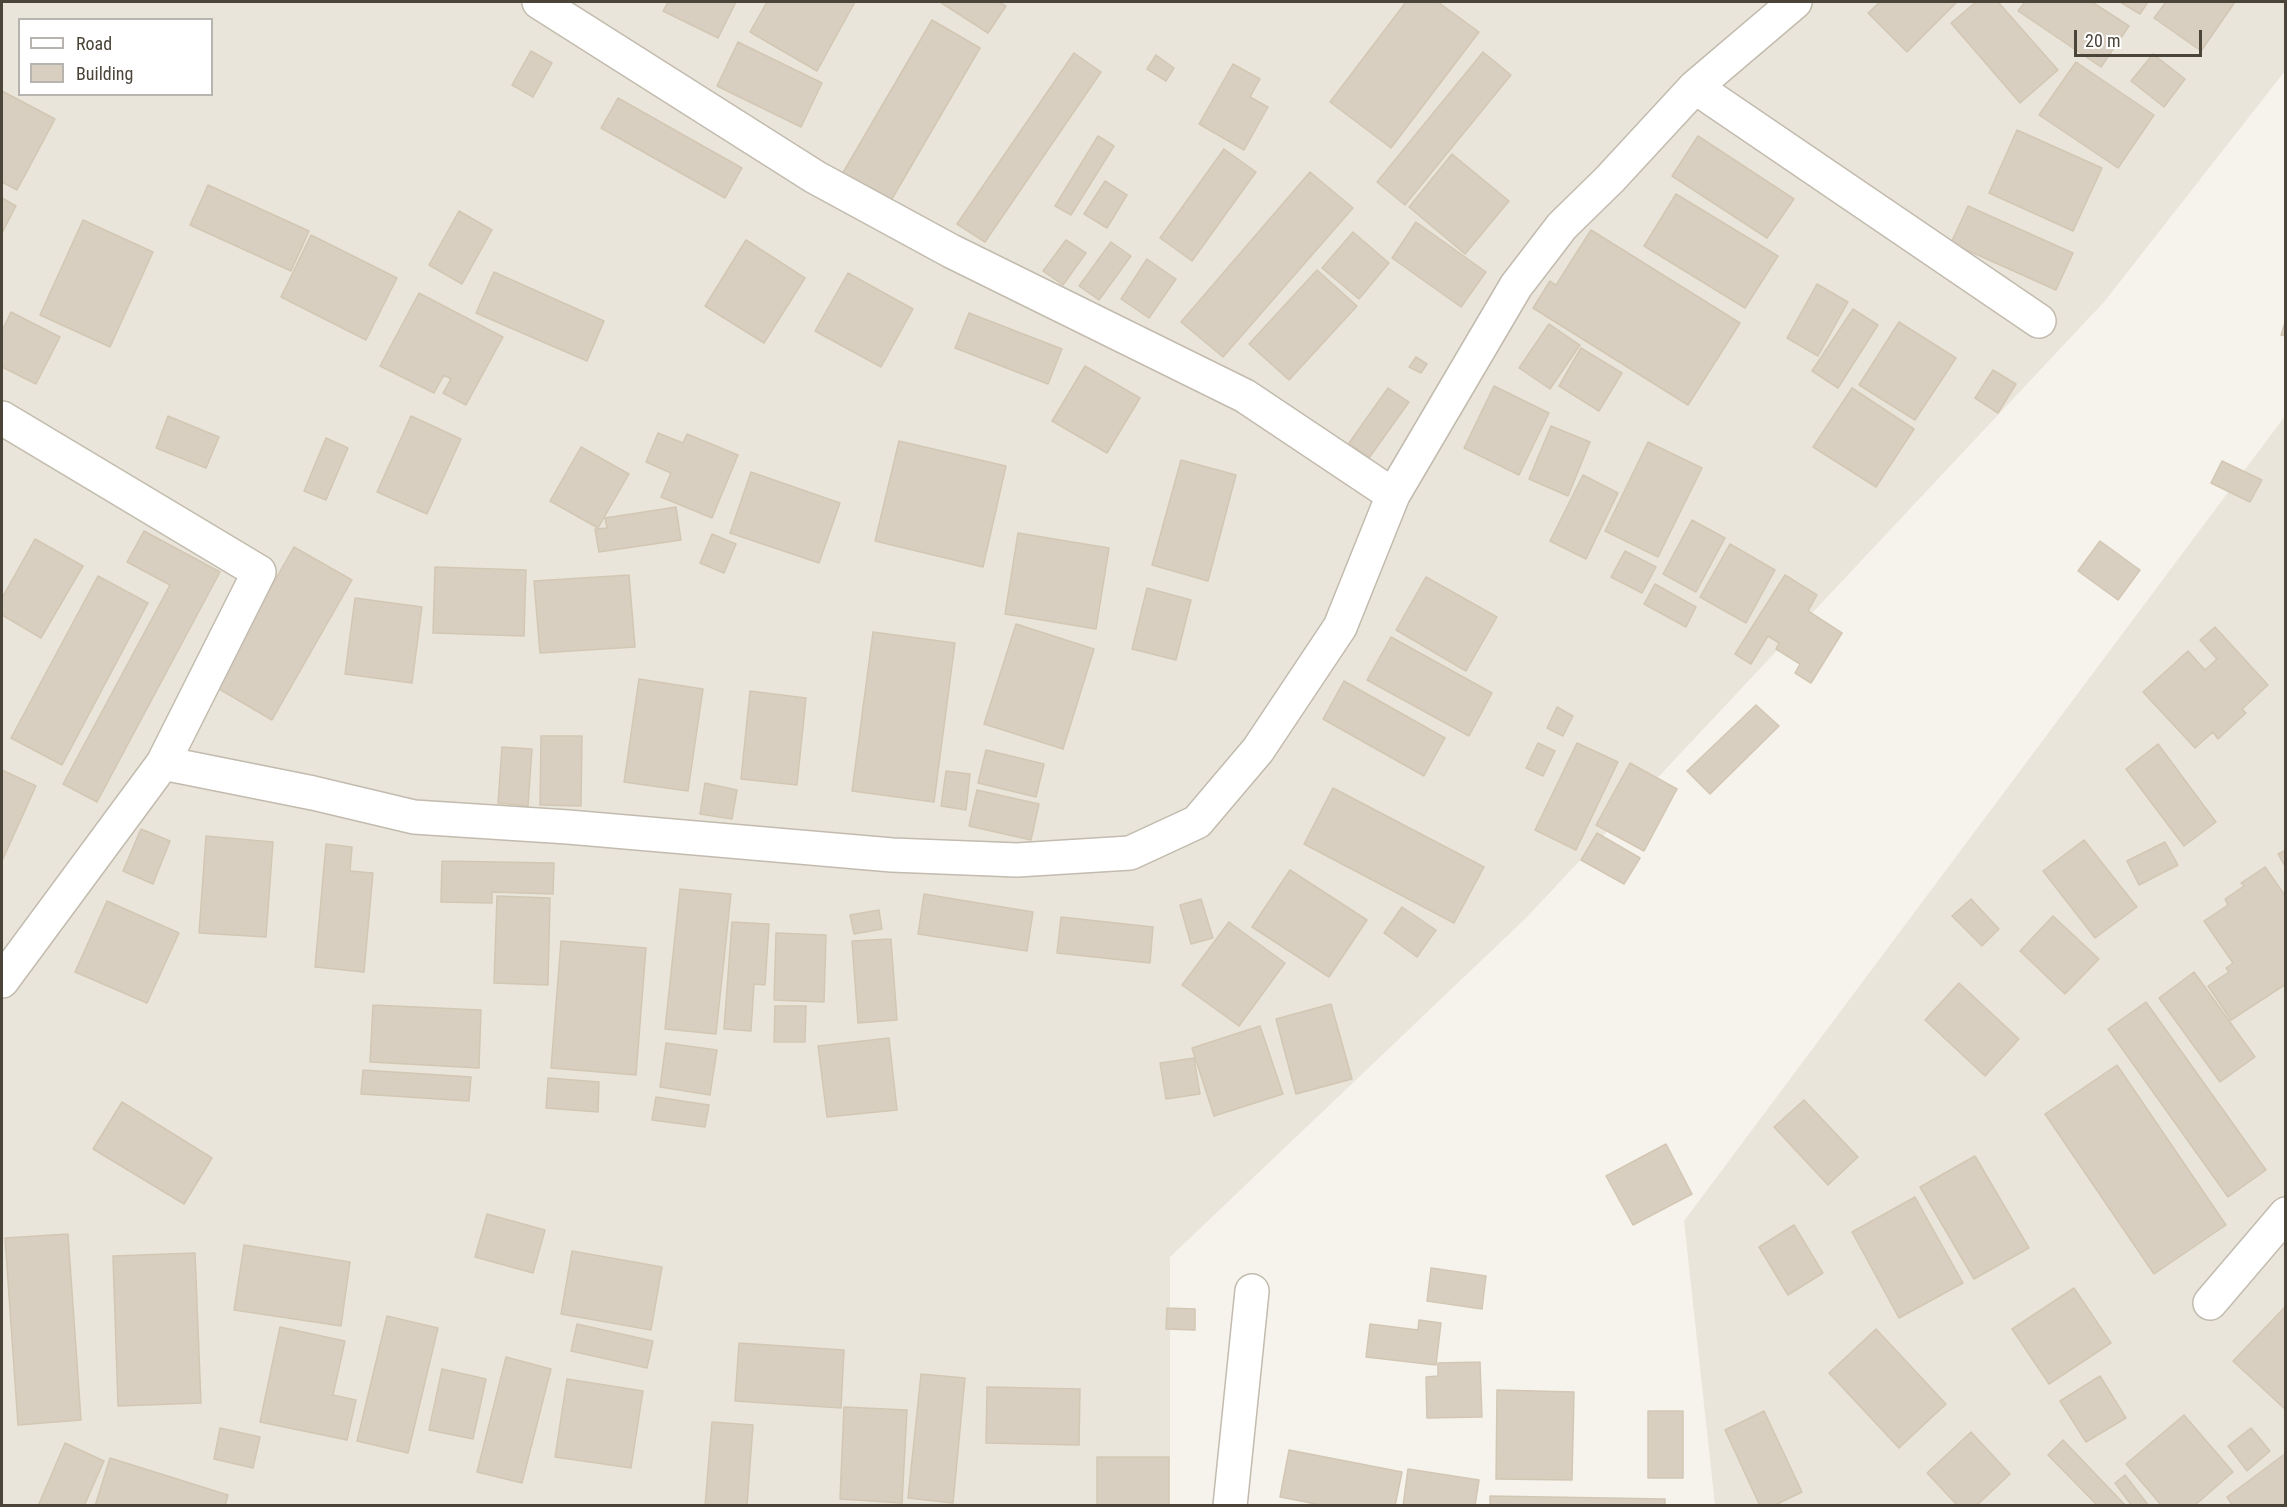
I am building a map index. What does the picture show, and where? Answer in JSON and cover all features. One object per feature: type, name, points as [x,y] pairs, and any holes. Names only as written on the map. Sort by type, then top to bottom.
[{"type":"street","points":[[539,2],[815,177],[951,251],[1245,396],[1393,495]]},
{"type":"street","points":[[163,763],[313,793],[414,817],[568,827],[892,855],[1017,860],[1130,853],[1197,822],[1258,750],[1340,627],[1393,495],[1516,286],[1562,226],[1610,179],[1695,87],[1795,2]]},
{"type":"street","points":[[1695,87],[2039,321]]},
{"type":"street","points":[[2,418],[259,572],[163,763],[2,981]]},
{"type":"street","points":[[2210,1303],[2286,1214]]},
{"type":"street","points":[[1230,1506],[1252,1291]]},
{"type":"shaded area","points":[[2,2],[2285,2],[2285,71],[2104,302],[1526,918],[1170,1257],[1170,1505],[2,1506]]},
{"type":"shaded area","points":[[2285,416],[2285,1505],[1715,1505],[1684,1221]]},
{"type":"building","points":[[668,2],[736,2],[718,38],[663,11]]},
{"type":"building","points":[[767,2],[855,2],[817,71],[750,32]]},
{"type":"building","points":[[940,2],[999,2],[1006,6],[988,33]]},
{"type":"building","points":[[1406,2],[1438,2],[1479,32],[1391,148],[1330,102]]},
{"type":"building","points":[[1880,2],[1957,2],[1907,52],[1868,13]]},
{"type":"building","points":[[1976,2],[1998,2],[2058,70],[2020,103],[1951,23]]},
{"type":"building","points":[[2025,2],[2092,2],[2129,26],[2101,67],[2018,11]]},
{"type":"building","points":[[2120,2],[2148,2],[2140,14]]},
{"type":"building","points":[[2166,2],[2235,2],[2201,51],[2154,18]]},
{"type":"building","points":[[932,20],[980,48],[889,204],[841,176]]},
{"type":"building","points":[[738,42],[822,83],[801,127],[717,86]]},
{"type":"building","points":[[531,51],[552,63],[533,97],[512,85]]},
{"type":"building","points":[[1483,52],[1511,75],[1405,205],[1377,182]]},
{"type":"building","points":[[1074,53],[1101,72],[985,242],[957,224]]},
{"type":"building","points":[[2153,54],[2185,79],[2164,107],[2131,81]]},
{"type":"building","points":[[1156,55],[1174,68],[1166,81],[1147,69]]},
{"type":"building","points":[[2076,62],[2154,115],[2118,168],[2039,115]]},
{"type":"building","points":[[1233,64],[1260,79],[1250,97],[1268,107],[1244,150],[1199,124]]},
{"type":"building","points":[[2,91],[55,119],[17,190],[2,182]]},
{"type":"building","points":[[618,98],[742,168],[725,198],[601,128]]},
{"type":"building","points":[[2017,130],[2102,168],[2073,231],[1989,193]]},
{"type":"building","points":[[1098,136],[1114,146],[1071,215],[1055,206]]},
{"type":"building","points":[[1698,136],[1794,199],[1767,238],[1672,176]]},
{"type":"building","points":[[1224,149],[1256,172],[1192,261],[1160,238]]},
{"type":"building","points":[[1452,154],[1509,201],[1465,254],[1409,207]]},
{"type":"building","points":[[1310,172],[1353,208],[1223,357],[1181,322]]},
{"type":"building","points":[[1105,181],[1127,195],[1107,228],[1084,214]]},
{"type":"building","points":[[208,185],[309,231],[291,271],[190,225]]},
{"type":"building","points":[[1676,194],[1778,256],[1745,308],[1644,246]]},
{"type":"building","points":[[2,198],[16,206],[2,233]]},
{"type":"building","points":[[1968,206],[2073,253],[2056,290],[1951,243]]},
{"type":"building","points":[[459,211],[492,230],[462,284],[429,265]]},
{"type":"building","points":[[83,220],[153,252],[110,347],[40,315]]},
{"type":"building","points":[[1416,222],[1486,272],[1461,307],[1392,258]]},
{"type":"building","points":[[1591,230],[1740,323],[1688,405],[1533,308],[1550,281],[1556,285]]},
{"type":"building","points":[[1353,232],[1389,263],[1359,299],[1322,268]]},
{"type":"building","points":[[311,235],[397,278],[366,340],[281,297]]},
{"type":"building","points":[[746,240],[805,278],[764,343],[705,306]]},
{"type":"building","points":[[1066,240],[1086,253],[1063,285],[1043,271]]},
{"type":"building","points":[[1111,242],[1131,256],[1099,300],[1079,286]]},
{"type":"building","points":[[1147,259],[1176,279],[1149,318],[1121,299]]},
{"type":"building","points":[[1317,270],[1357,306],[1289,380],[1249,344]]},
{"type":"building","points":[[494,272],[604,321],[587,361],[476,313]]},
{"type":"building","points":[[848,273],[913,309],[881,367],[815,331]]},
{"type":"building","points":[[1817,284],[1848,302],[1818,356],[1787,338]]},
{"type":"building","points":[[419,293],[503,337],[466,405],[443,393],[451,379],[444,375],[434,393],[380,366]]},
{"type":"building","points":[[1853,309],[1878,325],[1838,388],[1812,371]]},
{"type":"building","points":[[11,312],[60,337],[36,384],[2,367],[2,331]]},
{"type":"building","points":[[969,313],[1062,349],[1048,384],[955,348]]},
{"type":"building","points":[[2286,319],[2286,336],[2281,335]]},
{"type":"building","points":[[1899,322],[1956,358],[1915,420],[1859,385]]},
{"type":"building","points":[[1549,324],[1580,345],[1550,389],[1519,368]]},
{"type":"building","points":[[1581,348],[1622,373],[1599,411],[1559,386]]},
{"type":"building","points":[[1416,357],[1427,364],[1421,373],[1409,367]]},
{"type":"building","points":[[1085,366],[1140,398],[1107,453],[1052,421]]},
{"type":"building","points":[[1993,370],[2016,384],[1998,413],[1975,398]]},
{"type":"building","points":[[1494,386],[1549,413],[1519,475],[1464,448]]},
{"type":"building","points":[[1388,388],[1409,402],[1369,458],[1349,443]]},
{"type":"building","points":[[1852,388],[1914,429],[1876,487],[1813,447]]},
{"type":"building","points":[[168,416],[219,437],[206,468],[156,448]]},
{"type":"building","points":[[411,416],[461,439],[427,514],[377,492]]},
{"type":"building","points":[[1551,426],[1590,442],[1568,496],[1529,479]]},
{"type":"building","points":[[658,433],[683,443],[687,434],[738,455],[712,518],[661,497],[671,473],[646,462]]},
{"type":"building","points":[[326,438],[348,448],[326,500],[304,491]]},
{"type":"building","points":[[899,441],[1006,466],[983,567],[875,541]]},
{"type":"building","points":[[1648,442],[1702,468],[1658,557],[1605,531]]},
{"type":"building","points":[[581,447],[629,474],[598,528],[550,501]]},
{"type":"building","points":[[1181,460],[1236,475],[1208,581],[1152,565]]},
{"type":"building","points":[[2222,461],[2262,480],[2250,502],[2211,483]]},
{"type":"building","points":[[751,472],[840,503],[819,563],[730,533]]},
{"type":"building","points":[[1583,475],[1618,493],[1586,559],[1550,541]]},
{"type":"building","points":[[676,507],[681,540],[599,552],[595,529],[607,528],[605,518]]},
{"type":"building","points":[[1692,520],[1725,538],[1696,592],[1663,574]]},
{"type":"building","points":[[144,531],[220,572],[97,802],[63,784],[170,585],[127,562]]},
{"type":"building","points":[[1018,533],[1109,548],[1096,629],[1005,614]]},
{"type":"building","points":[[712,534],[736,544],[724,573],[700,563]]},
{"type":"building","points":[[35,539],[83,566],[41,638],[2,615],[2,598]]},
{"type":"building","points":[[2100,541],[2140,570],[2118,600],[2078,571]]},
{"type":"building","points":[[1730,544],[1775,570],[1746,623],[1700,597]]},
{"type":"building","points":[[294,547],[352,580],[272,720],[214,686]]},
{"type":"building","points":[[1625,551],[1656,567],[1642,593],[1611,577]]},
{"type":"building","points":[[435,567],[526,570],[524,636],[433,633]]},
{"type":"building","points":[[629,575],[635,647],[540,653],[534,581]]},
{"type":"building","points":[[1785,575],[1817,595],[1808,611],[1842,633],[1811,683],[1795,673],[1800,664],[1776,649],[1779,643],[1768,636],[1751,664],[1735,654]]},
{"type":"building","points":[[98,576],[148,603],[62,765],[11,738]]},
{"type":"building","points":[[1426,577],[1497,617],[1466,671],[1396,630]]},
{"type":"building","points":[[1655,584],[1696,607],[1686,627],[1644,604]]},
{"type":"building","points":[[1147,588],[1191,600],[1176,660],[1132,649]]},
{"type":"building","points":[[355,598],[422,607],[412,683],[345,674]]},
{"type":"building","points":[[1016,624],[1094,649],[1063,749],[984,724]]},
{"type":"building","points":[[2215,627],[2268,685],[2242,709],[2246,713],[2218,739],[2213,732],[2195,748],[2143,692],[2188,651],[2205,670],[2217,659],[2200,640]]},
{"type":"building","points":[[873,632],[955,643],[934,802],[852,791]]},
{"type":"building","points":[[1391,637],[1492,693],[1469,736],[1367,680]]},
{"type":"building","points":[[639,679],[703,689],[688,791],[624,782]]},
{"type":"building","points":[[1344,681],[1445,738],[1424,776],[1323,719]]},
{"type":"building","points":[[750,691],[806,698],[797,785],[741,779]]},
{"type":"building","points":[[1756,705],[1779,726],[1710,794],[1687,771]]},
{"type":"building","points":[[1557,707],[1573,716],[1563,736],[1547,728]]},
{"type":"building","points":[[541,736],[582,736],[581,806],[540,805]]},
{"type":"building","points":[[1538,743],[1555,751],[1543,776],[1526,768]]},
{"type":"building","points":[[1577,743],[1618,762],[1576,850],[1535,830]]},
{"type":"building","points":[[2158,744],[2216,822],[2184,846],[2126,769]]},
{"type":"building","points":[[502,747],[532,749],[528,806],[498,803]]},
{"type":"building","points":[[986,750],[1044,764],[1036,797],[978,783]]},
{"type":"building","points":[[1630,763],[1677,789],[1644,851],[1596,825]]},
{"type":"building","points":[[2,770],[36,786],[2,861]]},
{"type":"building","points":[[946,771],[970,774],[966,810],[941,806]]},
{"type":"building","points":[[705,783],[737,790],[732,819],[700,814]]},
{"type":"building","points":[[1333,788],[1484,867],[1454,923],[1304,844]]},
{"type":"building","points":[[977,790],[1039,804],[1031,840],[969,826]]},
{"type":"building","points":[[141,829],[170,841],[153,884],[123,871]]},
{"type":"building","points":[[1597,833],[1640,858],[1624,884],[1581,860]]},
{"type":"building","points":[[206,836],[273,842],[266,937],[199,933]]},
{"type":"building","points":[[2084,840],[2137,907],[2095,938],[2043,871]]},
{"type":"building","points":[[2165,842],[2178,865],[2139,885],[2127,861]]},
{"type":"building","points":[[326,844],[352,847],[350,871],[373,873],[364,972],[315,967]]},
{"type":"building","points":[[2286,850],[2286,868],[2278,854]]},
{"type":"building","points":[[442,861],[554,863],[553,894],[492,892],[492,903],[441,902]]},
{"type":"building","points":[[2265,867],[2286,897],[2286,984],[2231,1020],[2208,986],[2229,972],[2226,968],[2233,963],[2204,921],[2228,905],[2225,899],[2244,886],[2241,883]]},
{"type":"building","points":[[1290,870],[1367,920],[1329,977],[1252,927]]},
{"type":"building","points":[[680,889],[731,894],[716,1034],[665,1029]]},
{"type":"building","points":[[924,894],[1033,912],[1027,951],[918,934]]},
{"type":"building","points":[[497,896],[550,898],[548,985],[494,983]]},
{"type":"building","points":[[1201,899],[1213,938],[1191,944],[1180,905]]},
{"type":"building","points":[[1971,899],[1999,929],[1982,946],[1952,916]]},
{"type":"building","points":[[107,901],[179,933],[147,1003],[75,972]]},
{"type":"building","points":[[1402,907],[1436,930],[1417,957],[1384,933]]},
{"type":"building","points":[[879,910],[882,929],[854,934],[850,915]]},
{"type":"building","points":[[2053,916],[2099,959],[2065,994],[2020,951]]},
{"type":"building","points":[[1061,917],[1153,927],[1150,963],[1057,953]]},
{"type":"building","points":[[732,922],[769,924],[765,985],[754,984],[751,1031],[724,1029]]},
{"type":"building","points":[[1229,922],[1285,963],[1239,1026],[1182,985]]},
{"type":"building","points":[[776,933],[826,935],[824,1002],[774,1000]]},
{"type":"building","points":[[891,939],[897,1020],[858,1023],[852,941]]},
{"type":"building","points":[[561,941],[646,948],[636,1075],[551,1068]]},
{"type":"building","points":[[2194,972],[2255,1057],[2220,1082],[2159,998]]},
{"type":"building","points":[[1959,983],[2019,1039],[1985,1076],[1925,1020]]},
{"type":"building","points":[[2146,1002],[2266,1170],[2228,1197],[2108,1029]]},
{"type":"building","points":[[1331,1004],[1352,1079],[1296,1094],[1276,1019]]},
{"type":"building","points":[[373,1005],[481,1010],[479,1068],[370,1062]]},
{"type":"building","points":[[775,1006],[806,1006],[805,1042],[774,1042]]},
{"type":"building","points":[[1260,1026],[1283,1094],[1214,1116],[1192,1048]]},
{"type":"building","points":[[889,1038],[897,1110],[827,1117],[818,1046]]},
{"type":"building","points":[[666,1043],[717,1050],[710,1095],[660,1087]]},
{"type":"building","points":[[1194,1058],[1200,1094],[1166,1099],[1160,1063]]},
{"type":"building","points":[[2117,1065],[2226,1225],[2154,1274],[2045,1114]]},
{"type":"building","points":[[363,1070],[471,1077],[469,1101],[361,1094]]},
{"type":"building","points":[[548,1078],[599,1082],[598,1112],[546,1108]]},
{"type":"building","points":[[656,1097],[709,1105],[705,1127],[652,1120]]},
{"type":"building","points":[[1804,1100],[1858,1157],[1828,1185],[1774,1127]]},
{"type":"building","points":[[122,1102],[212,1158],[184,1204],[93,1149]]},
{"type":"building","points":[[1666,1144],[1692,1194],[1633,1225],[1606,1176]]},
{"type":"building","points":[[1975,1156],[2029,1248],[1974,1279],[1920,1187]]},
{"type":"building","points":[[1915,1197],[1963,1283],[1899,1318],[1852,1232]]},
{"type":"building","points":[[487,1214],[545,1230],[533,1273],[475,1257]]},
{"type":"building","points":[[1794,1225],[1823,1273],[1788,1295],[1759,1247]]},
{"type":"building","points":[[68,1234],[81,1420],[18,1425],[5,1238]]},
{"type":"building","points":[[244,1245],[350,1262],[341,1326],[234,1310]]},
{"type":"building","points":[[572,1251],[662,1267],[651,1330],[561,1314]]},
{"type":"building","points":[[195,1253],[201,1403],[118,1406],[113,1256]]},
{"type":"building","points":[[1431,1268],[1486,1276],[1482,1309],[1427,1301]]},
{"type":"building","points":[[2074,1288],[2111,1343],[2049,1384],[2012,1329]]},
{"type":"building","points":[[2286,1306],[2286,1410],[2233,1361]]},
{"type":"building","points":[[1167,1308],[1195,1309],[1195,1330],[1166,1329]]},
{"type":"building","points":[[387,1316],[438,1328],[408,1453],[357,1441]]},
{"type":"building","points":[[1419,1320],[1441,1323],[1436,1365],[1366,1357],[1370,1324],[1418,1330]]},
{"type":"building","points":[[577,1324],[653,1341],[647,1368],[571,1351]]},
{"type":"building","points":[[280,1327],[345,1341],[333,1395],[356,1400],[347,1440],[260,1422]]},
{"type":"building","points":[[1876,1329],[1946,1404],[1899,1448],[1829,1373]]},
{"type":"building","points":[[739,1343],[844,1350],[841,1408],[735,1401]]},
{"type":"building","points":[[506,1357],[551,1369],[522,1483],[477,1472]]},
{"type":"building","points":[[1480,1362],[1482,1417],[1427,1418],[1426,1377],[1438,1376],[1438,1363]]},
{"type":"building","points":[[442,1369],[486,1379],[473,1439],[429,1430]]},
{"type":"building","points":[[921,1374],[965,1378],[953,1503],[908,1498]]},
{"type":"building","points":[[2100,1376],[2126,1418],[2086,1442],[2060,1401]]},
{"type":"building","points":[[567,1379],[643,1391],[631,1468],[555,1457]]},
{"type":"building","points":[[987,1387],[1080,1389],[1079,1445],[986,1443]]},
{"type":"building","points":[[1497,1390],[1574,1392],[1572,1480],[1496,1479]]},
{"type":"building","points":[[844,1407],[907,1410],[902,1503],[840,1499]]},
{"type":"building","points":[[1648,1411],[1683,1411],[1683,1478],[1648,1478]]},
{"type":"building","points":[[1764,1411],[1802,1492],[1773,1506],[1760,1506],[1725,1430]]},
{"type":"building","points":[[2184,1415],[2233,1472],[2194,1506],[2162,1506],[2126,1464]]},
{"type":"building","points":[[712,1422],[753,1425],[747,1506],[705,1506]]},
{"type":"building","points":[[220,1428],[260,1437],[253,1468],[214,1459]]},
{"type":"building","points":[[2251,1428],[2270,1451],[2247,1471],[2228,1446]]},
{"type":"building","points":[[1971,1432],[2010,1474],[1976,1506],[1958,1506],[1927,1473]]},
{"type":"building","points":[[2063,1440],[2126,1506],[2098,1506],[2048,1455]]},
{"type":"building","points":[[65,1443],[104,1461],[84,1506],[38,1506]]},
{"type":"building","points":[[1289,1450],[1402,1472],[1395,1506],[1326,1506],[1280,1497]]},
{"type":"building","points":[[2286,1453],[2286,1506],[2233,1506],[2227,1497]]},
{"type":"building","points":[[1097,1457],[1169,1457],[1169,1506],[1097,1506]]},
{"type":"building","points":[[110,1458],[228,1495],[225,1506],[95,1506]]},
{"type":"building","points":[[1408,1469],[1479,1480],[1475,1506],[1403,1506]]},
{"type":"building","points":[[2125,1475],[2149,1506],[2132,1506],[2115,1483]]},
{"type":"building","points":[[1490,1496],[1665,1499],[1665,1506],[1490,1506]]}]
